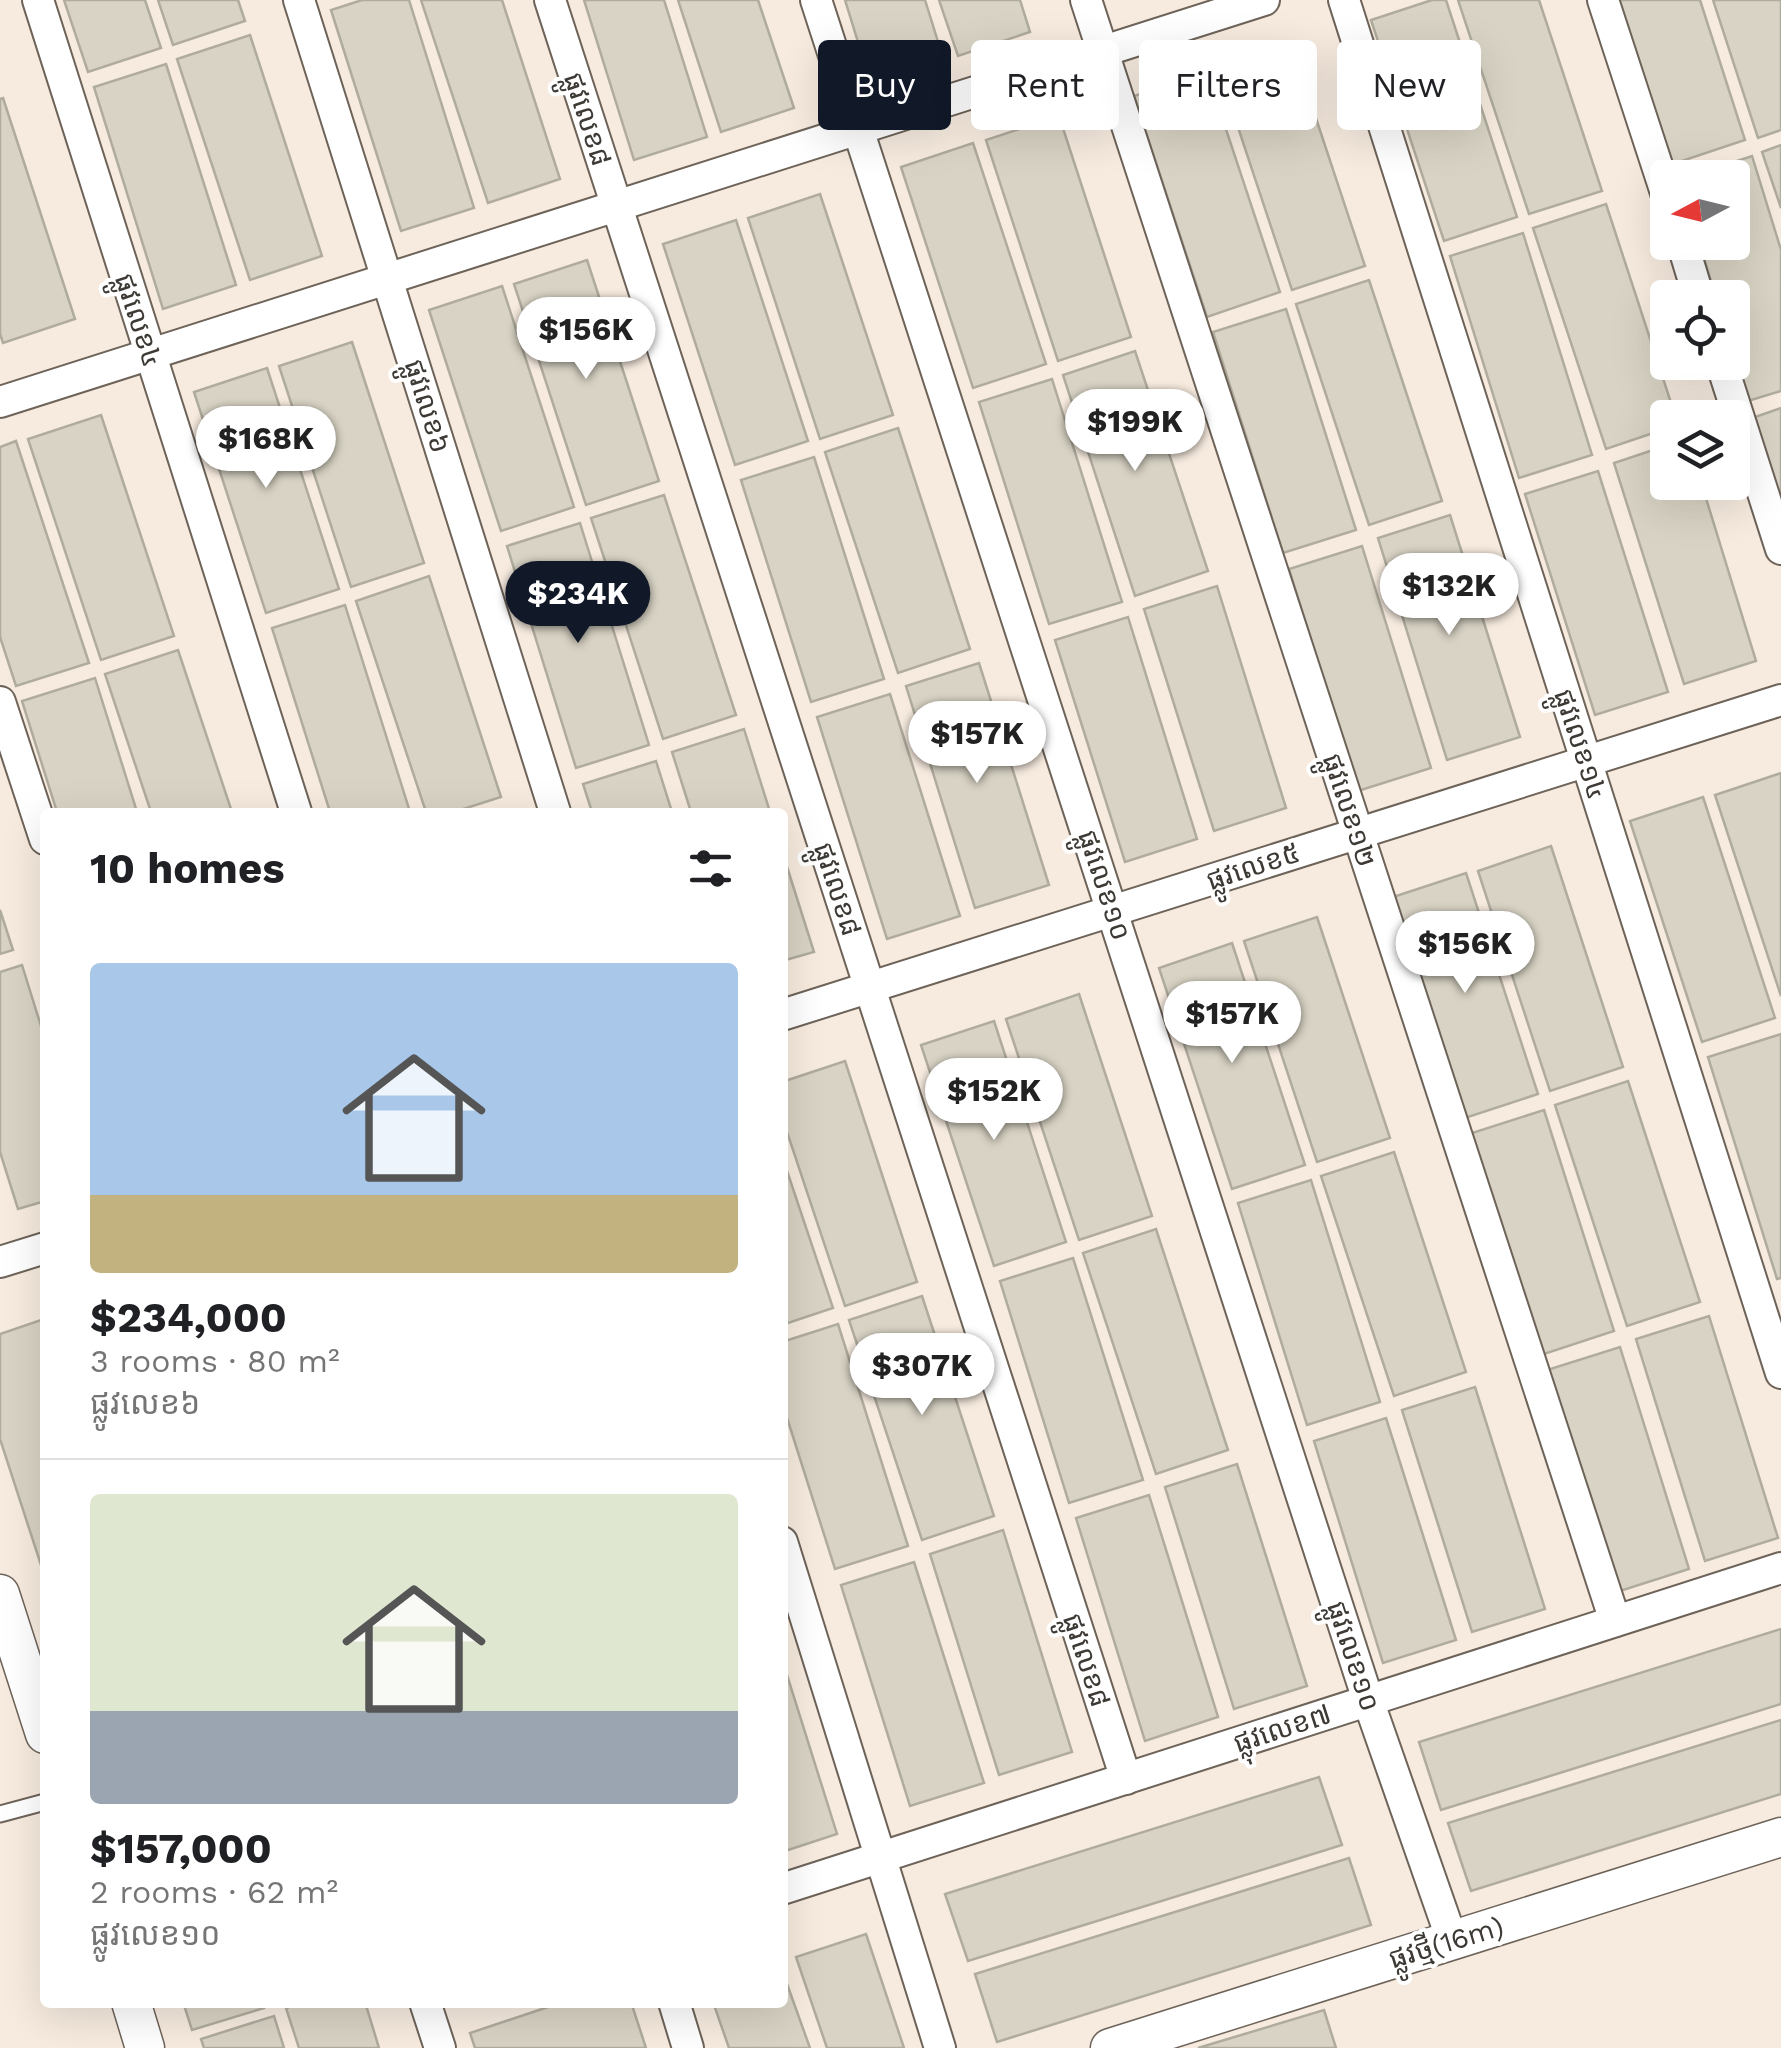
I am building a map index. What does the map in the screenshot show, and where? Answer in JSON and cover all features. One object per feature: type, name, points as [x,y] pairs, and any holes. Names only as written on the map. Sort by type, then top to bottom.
[{"type":"street","name":"ផ្លូវលេខ៤","points":[[38,0],[295,808]]},
{"type":"street","name":"ផ្លូវលេខ៦","points":[[300,0],[553,808]]},
{"type":"street","name":"ផ្លូវលេខ៨","points":[[550,0],[1126,1779]]},
{"type":"street","name":"ផ្លូវលេខ១០","points":[[816,0],[829,40]]},
{"type":"street","name":"ផ្លូវលេខ១២","points":[[1086,0],[1099,40]]},
{"type":"street","points":[[1119,46],[1264,0]]},
{"type":"street","name":"ផ្លូវលេខ១៤","points":[[1344,0],[1781,1374]]},
{"type":"street","points":[[1603,0],[1655,160]]},
{"type":"street","name":"ផ្លូវលេខ១២","points":[[1119,103],[1615,1621]]},
{"type":"street","points":[[0,402],[856,130]]},
{"type":"street","name":"ផ្លូវលេខ១០","points":[[859,130],[1368,1700],[1452,1940]]},
{"type":"street","points":[[1726,380],[1781,549]]},
{"type":"street","name":"ផ្លូវលេខ៥","points":[[788,1013],[1781,700]]},
{"type":"street","points":[[0,702],[40,824]]},
{"type":"street","points":[[0,1262],[40,1250]]},
{"type":"street","points":[[788,1561],[940,2048]]},
{"type":"street","name":"ផ្លុវលេខ៧","points":[[788,1887],[1781,1568]]},
{"type":"street","points":[[0,1594],[40,1718]]},
{"type":"street","name":"ផ្លូវថ្មី(16m)","points":[[1110,2048],[1781,1837]]},
{"type":"street","points":[[133,2008],[145,2048]]},
{"type":"street","points":[[429,2008],[440,2048]]},
{"type":"street","points":[[676,2008],[688,2048]]},
{"type":"lane","points":[[0,1814],[40,1803]]},
{"type":"building","points":[[64,0],[145,0],[161,48],[88,72]]},
{"type":"building","points":[[158,0],[238,0],[245,21],[173,45]]},
{"type":"building","points":[[362,0],[409,0],[474,208],[401,231],[331,10]]},
{"type":"building","points":[[421,0],[502,0],[560,179],[488,203]]},
{"type":"building","points":[[584,0],[664,0],[707,137],[634,160]]},
{"type":"building","points":[[678,0],[758,0],[794,108],[721,132]]},
{"type":"building","points":[[845,0],[925,0],[937,40],[857,40]]},
{"type":"building","points":[[939,0],[1020,0],[1030,32],[1006,40],[971,40],[971,52],[958,56]]},
{"type":"building","points":[[1432,0],[1446,0],[1459,40],[1378,40],[1371,20]]},
{"type":"building","points":[[1458,0],[1539,0],[1602,191],[1529,214],[1481,69],[1481,40],[1471,40]]},
{"type":"building","points":[[1619,0],[1700,0],[1745,140],[1685,160],[1672,160]]},
{"type":"building","points":[[1713,0],[1781,0],[1781,130],[1758,138]]},
{"type":"building","points":[[250,35],[322,256],[250,280],[177,59]]},
{"type":"building","points":[[166,64],[236,285],[163,309],[94,87]]},
{"type":"building","points":[[3,98],[75,319],[3,343],[0,99]]},
{"type":"building","points":[[1481,107],[1517,217],[1444,241],[1407,130],[1481,130]]},
{"type":"building","points":[[1317,121],[1365,266],[1292,290],[1239,130],[1317,130]]},
{"type":"building","points":[[1016,130],[1064,130],[1131,337],[1058,361],[986,140]]},
{"type":"building","points":[[1145,130],[1226,130],[1280,292],[1207,317]]},
{"type":"building","points":[[973,143],[1046,364],[973,388],[901,167]]},
{"type":"building","points":[[1781,145],[1781,208],[1762,152]]},
{"type":"building","points":[[1752,156],[1781,250],[1781,391],[1750,400],[1741,380],[1750,380],[1750,280],[1711,280],[1704,260],[1750,260],[1750,160],[1740,160]]},
{"type":"building","points":[[820,194],[893,415],[820,439],[748,218]]},
{"type":"building","points":[[1606,204],[1650,339],[1650,380],[1664,380],[1670,400],[1650,400],[1650,434],[1606,449],[1533,228]]},
{"type":"building","points":[[736,220],[808,441],[735,465],[663,244]]},
{"type":"building","points":[[1523,233],[1592,455],[1519,478],[1450,256]]},
{"type":"building","points":[[587,260],[659,481],[586,505],[514,284]]},
{"type":"building","points":[[1369,280],[1442,501],[1369,525],[1296,304]]},
{"type":"building","points":[[502,286],[574,507],[501,531],[429,310]]},
{"type":"building","points":[[1286,309],[1356,530],[1283,553],[1213,332]]},
{"type":"building","points":[[352,342],[424,563],[351,587],[279,366]]},
{"type":"building","points":[[1135,351],[1208,571],[1135,596],[1063,375]]},
{"type":"building","points":[[267,368],[339,589],[266,613],[194,392]]},
{"type":"building","points":[[1052,379],[1122,602],[1049,624],[979,402]]},
{"type":"building","points":[[1781,408],[1781,501],[1755,417]]},
{"type":"building","points":[[101,415],[174,636],[101,660],[28,439]]},
{"type":"building","points":[[898,428],[970,649],[898,673],[825,452]]},
{"type":"building","points":[[16,441],[89,663],[16,686],[0,637],[0,447]]},
{"type":"building","points":[[1650,451],[1650,500],[1707,500],[1756,661],[1684,684],[1614,463]]},
{"type":"building","points":[[814,457],[884,679],[811,702],[741,480]]},
{"type":"building","points":[[1598,471],[1668,692],[1595,715],[1525,494]]},
{"type":"building","points":[[664,495],[736,715],[663,739],[591,518]]},
{"type":"building","points":[[1450,515],[1520,737],[1447,760],[1378,538]]},
{"type":"building","points":[[580,523],[649,745],[576,768],[507,546]]},
{"type":"building","points":[[1362,546],[1431,768],[1358,791],[1289,569]]},
{"type":"building","points":[[429,576],[501,797],[467,808],[425,808],[356,601]]},
{"type":"building","points":[[1217,586],[1286,808],[1214,831],[1144,609]]},
{"type":"building","points":[[345,605],[409,808],[329,808],[272,628]]},
{"type":"building","points":[[1128,617],[1197,839],[1125,862],[1055,640]]},
{"type":"building","points":[[178,650],[231,808],[150,808],[105,674]]},
{"type":"building","points":[[979,663],[1049,885],[975,908],[906,686]]},
{"type":"building","points":[[95,678],[136,808],[56,808],[22,701]]},
{"type":"building","points":[[890,694],[960,916],[887,939],[817,717]]},
{"type":"building","points":[[744,729],[769,808],[690,808],[672,752]]},
{"type":"building","points":[[656,761],[671,808],[591,808],[583,784]]},
{"type":"building","points":[[1781,773],[1781,996],[1715,795]]},
{"type":"building","points":[[1703,797],[1775,1018],[1702,1042],[1630,821]]},
{"type":"building","points":[[1551,846],[1623,1067],[1550,1091],[1478,871]]},
{"type":"building","points":[[788,870],[814,952],[788,959]]},
{"type":"building","points":[[1466,873],[1538,1094],[1465,1118],[1393,897]]},
{"type":"building","points":[[0,910],[13,950],[0,954]]},
{"type":"building","points":[[1317,917],[1390,1138],[1317,1162],[1244,941]]},
{"type":"building","points":[[1232,943],[1305,1165],[1232,1189],[1159,968]]},
{"type":"building","points":[[22,965],[40,1023],[40,1202],[18,1209],[0,1152],[0,972]]},
{"type":"building","points":[[1079,994],[1152,1216],[1079,1240],[1006,1019]]},
{"type":"building","points":[[994,1021],[1066,1242],[994,1266],[921,1045]]},
{"type":"building","points":[[1781,1034],[1781,1278],[1777,1279],[1708,1057]]},
{"type":"building","points":[[845,1061],[917,1282],[845,1306],[788,1135],[788,1080]]},
{"type":"building","points":[[1628,1081],[1700,1302],[1627,1326],[1555,1105]]},
{"type":"building","points":[[1544,1110],[1614,1331],[1541,1355],[1472,1133]]},
{"type":"building","points":[[1394,1152],[1466,1372],[1394,1396],[1321,1176]]},
{"type":"building","points":[[788,1174],[833,1308],[788,1323]]},
{"type":"building","points":[[1311,1180],[1380,1402],[1307,1425],[1238,1203]]},
{"type":"building","points":[[1156,1229],[1228,1450],[1156,1474],[1083,1253]]},
{"type":"building","points":[[1073,1258],[1143,1480],[1069,1503],[1000,1281]]},
{"type":"building","points":[[922,1296],[994,1516],[922,1540],[849,1320]]},
{"type":"building","points":[[1709,1316],[1778,1538],[1705,1561],[1636,1339]]},
{"type":"building","points":[[40,1320],[40,1562],[0,1439],[0,1334]]},
{"type":"building","points":[[838,1324],[908,1546],[835,1569],[788,1421],[788,1340]]},
{"type":"building","points":[[1620,1347],[1689,1569],[1617,1592],[1547,1370]]},
{"type":"building","points":[[1475,1387],[1545,1609],[1472,1632],[1402,1410]]},
{"type":"building","points":[[1386,1418],[1456,1640],[1383,1663],[1314,1441]]},
{"type":"building","points":[[1237,1464],[1307,1686],[1234,1709],[1165,1487]]},
{"type":"building","points":[[1149,1495],[1218,1717],[1145,1741],[1076,1518]]},
{"type":"building","points":[[1003,1530],[1072,1752],[999,1775],[930,1554]]},
{"type":"building","points":[[914,1562],[984,1783],[910,1806],[841,1585]]},
{"type":"building","points":[[1781,1629],[1781,1704],[1441,1810],[1419,1742]]},
{"type":"building","points":[[788,1678],[837,1834],[788,1850]]},
{"type":"building","points":[[1781,1720],[1781,1794],[1471,1891],[1448,1823]]},
{"type":"building","points":[[1319,1777],[1342,1845],[968,1961],[945,1894]]},
{"type":"building","points":[[1349,1858],[1371,1925],[997,2042],[975,1974]]},
{"type":"building","points":[[866,1934],[904,2048],[827,2048],[796,1957]]},
{"type":"building","points":[[788,1987],[810,2048],[729,2048],[715,2008],[788,2008]]},
{"type":"building","points":[[185,2008],[264,2008],[192,2030]]},
{"type":"building","points":[[286,2008],[367,2008],[379,2048],[299,2048]]},
{"type":"building","points":[[545,2008],[633,2008],[646,2048],[475,2048],[470,2033]]},
{"type":"building","points":[[1324,2010],[1336,2048],[1198,2048]]},
{"type":"building","points":[[274,2016],[284,2048],[204,2048],[201,2039]]}]
